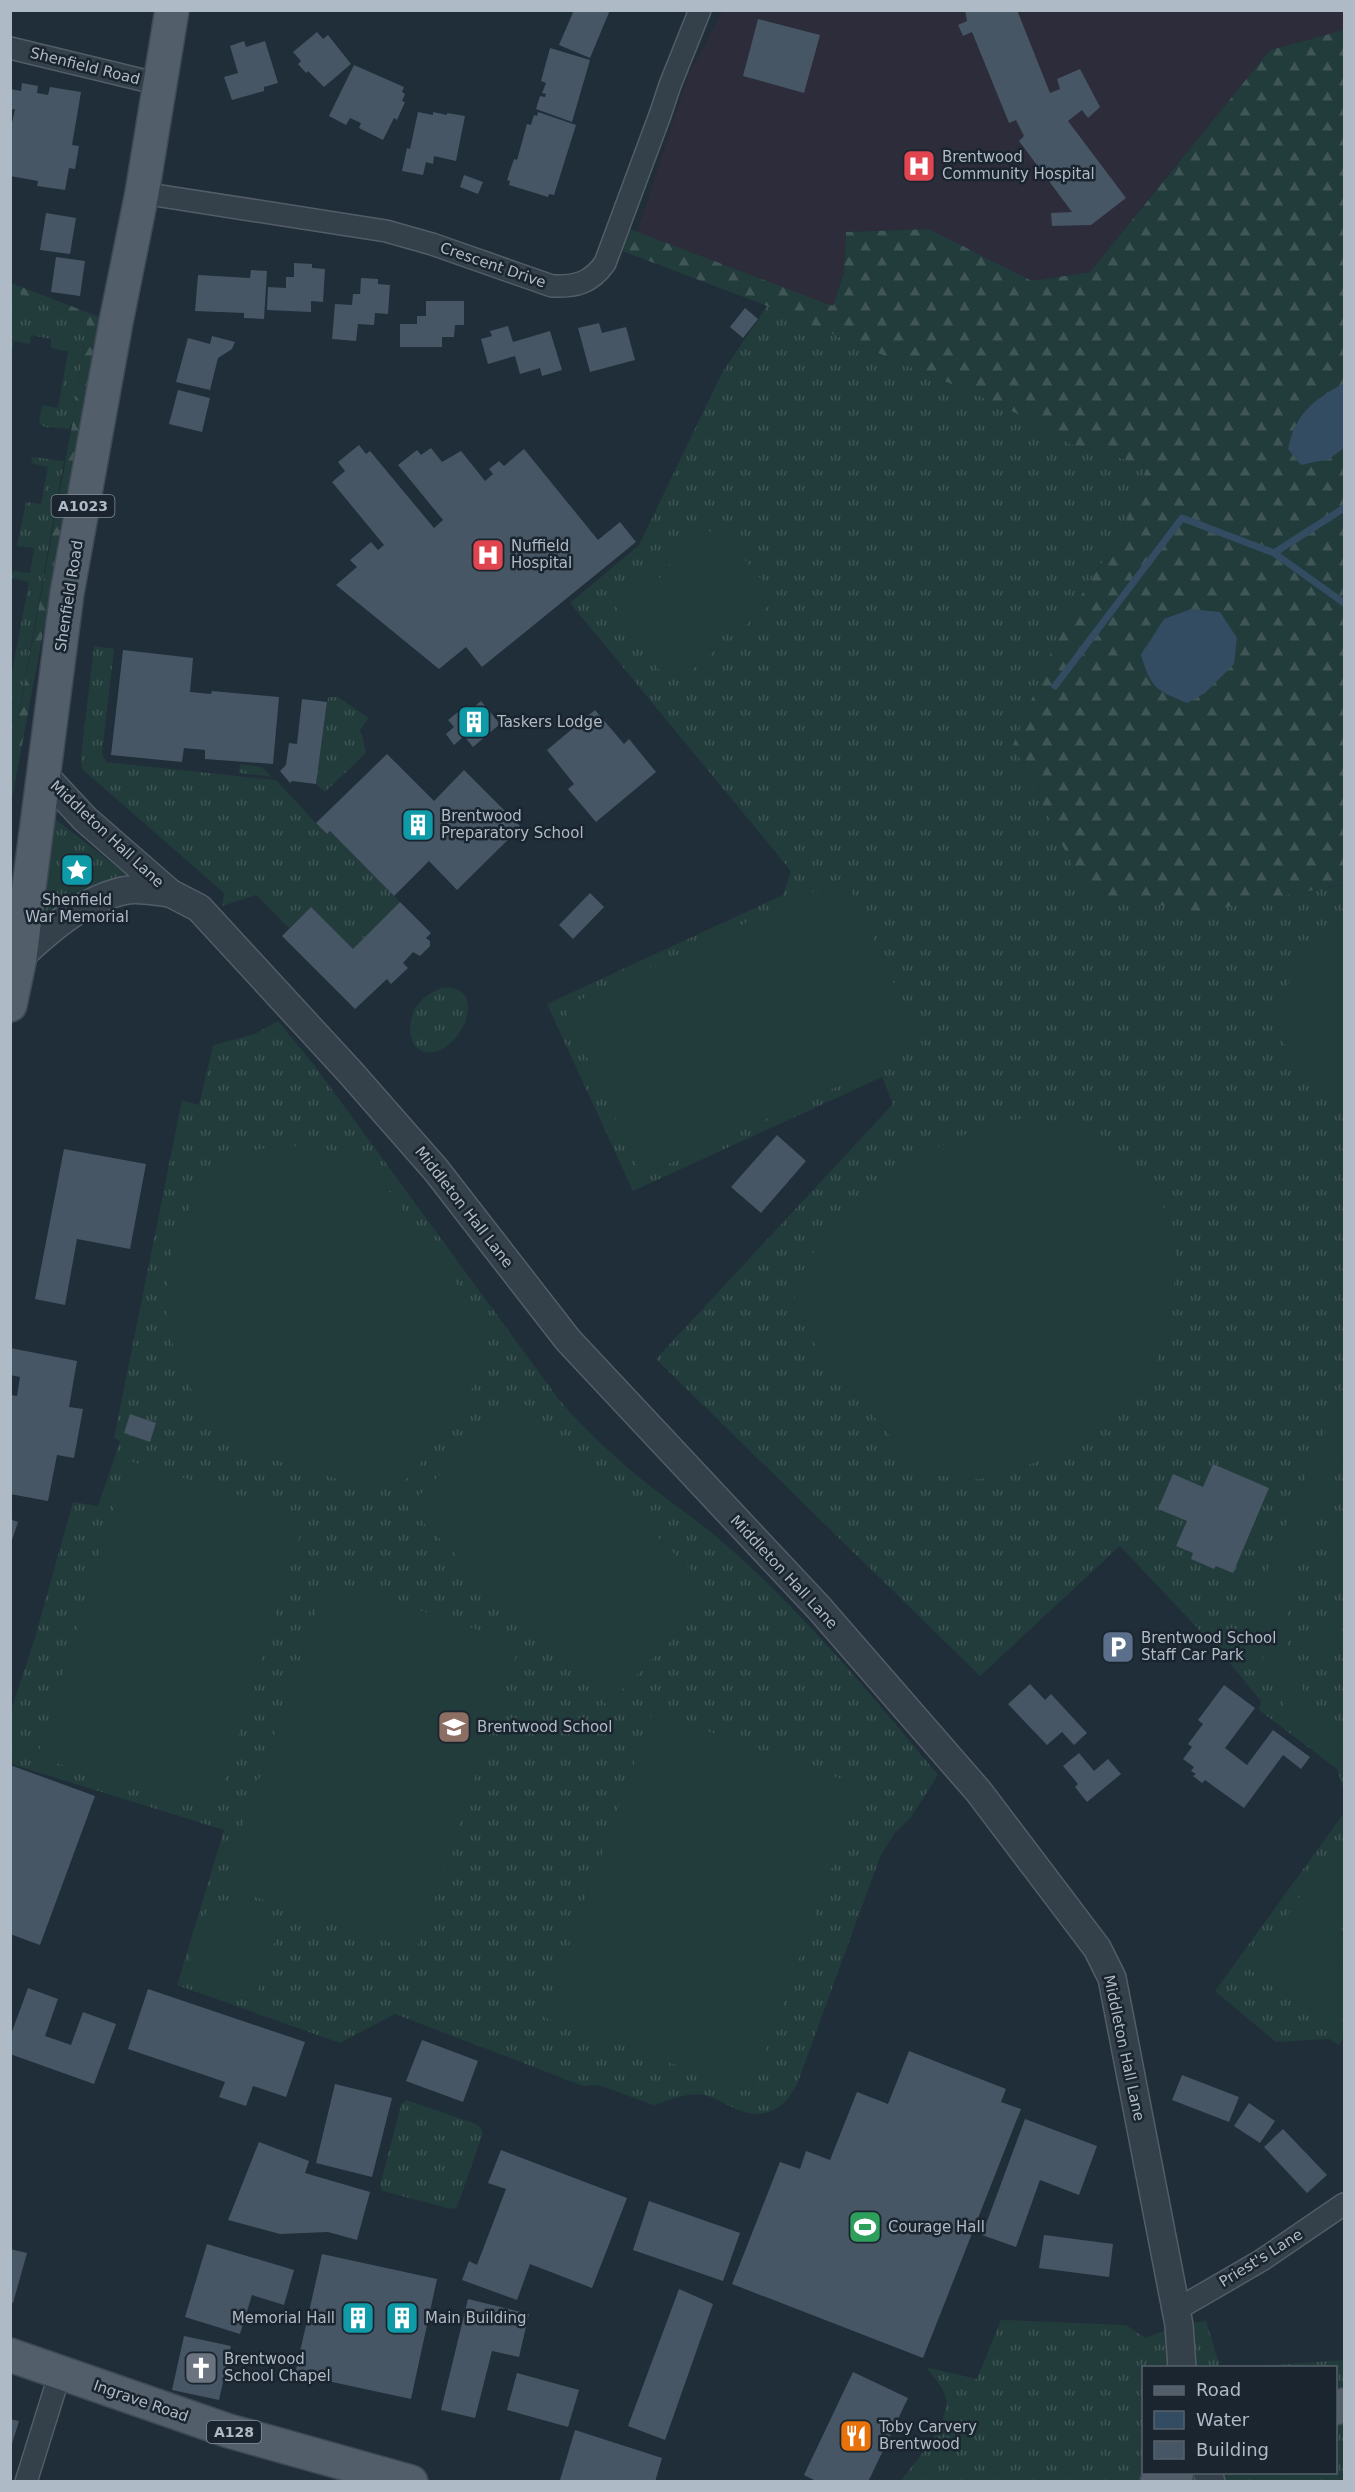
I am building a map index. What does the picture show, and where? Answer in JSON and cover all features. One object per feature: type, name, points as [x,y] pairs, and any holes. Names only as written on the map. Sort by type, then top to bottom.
[{"type":"main road","name":"Shenfield Road","points":[[10,1005],[20,957],[68,593],[116,322],[142,193],[172,10]]},
{"type":"main road","name":"Ingrave Road","points":[[10,2355],[229,2431],[411,2481]]},
{"type":"main road","points":[[1156,2481],[1173,2474]]},
{"type":"street","name":"Crescent Drive","points":[[142,193],[386,231],[432,244],[552,286],[570,287],[596,276],[605,263],[674,74],[700,10]]},
{"type":"street","name":"Shenfield Road","points":[[10,48],[159,84]]},
{"type":"street","name":"Middleton Hall Lane","points":[[44,775],[85,819],[170,893],[199,908],[358,1081],[436,1170],[568,1341],[819,1608],[979,1792],[1097,1948],[1112,1978],[1176,2310],[1182,2366]]},
{"type":"street","name":"Middleton Hall Lane","points":[[20,957],[44,935],[89,903],[129,890],[170,893]]},
{"type":"street","name":"Priest's Lane","points":[[1176,2310],[1262,2260],[1344,2204]]},
{"type":"street","points":[[26,2481],[60,2373]]},
{"type":"shaded area","name":"Brentwood Community Hospital","points":[[723,11],[1344,11],[1344,30],[1270,50],[1090,272],[1032,281],[929,229],[846,232],[844,272],[833,307],[637,232],[689,73]]},
{"type":"green space","points":[[1344,30],[1344,884],[1202,912],[1086,893],[1013,745],[1062,625],[1121,533],[1148,466],[1070,444],[1001,405],[767,306],[612,247],[619,225],[833,306],[844,272],[846,232],[929,229],[1032,281],[1090,272],[1270,50]]},
{"type":"green space","points":[[11,283],[102,318],[11,804],[11,734],[15,734],[22,698],[73,420],[87,322],[11,290]]},
{"type":"green space","points":[[11,290],[87,321],[73,420],[69,429],[45,427],[39,423],[42,405],[58,408],[68,351],[51,348],[51,339],[31,335],[30,344],[14,341],[11,359]]},
{"type":"green space","points":[[767,306],[1001,405],[1070,444],[1148,466],[1121,533],[1062,625],[1329,888],[1344,884],[1344,1791],[1337,1769],[1259,1710],[1261,1701],[1223,1655],[1120,1546],[980,1676],[656,1359],[893,1104],[882,1077],[633,1191],[547,1004],[783,895],[791,871],[570,603],[639,545],[722,373]]},
{"type":"green space","points":[[32,457],[64,461],[15,735],[11,734],[11,677],[29,582],[11,578],[13,571],[30,573],[34,548],[17,546],[26,502],[41,504],[48,467],[31,463]]},
{"type":"green space","points":[[704,525],[711,533],[718,528],[770,590],[764,595],[771,604],[731,637],[724,629],[711,639],[718,648],[679,681],[672,673],[666,678],[614,616],[619,611],[612,603],[652,569],[659,578],[672,567],[665,559]]},
{"type":"green space","points":[[94,646],[114,649],[102,753],[106,762],[276,780],[326,834],[330,831],[400,902],[353,949],[311,907],[289,928],[256,895],[222,906],[224,893],[82,769],[81,756]]},
{"type":"green space","points":[[328,697],[338,697],[369,718],[359,731],[362,734],[366,753],[325,792],[316,784]]},
{"type":"green space","points":[[240,764],[262,767],[272,777],[239,773]]},
{"type":"green space","points":[[50,815],[126,874],[81,892],[38,921]]},
{"type":"green space","points":[[845,877],[923,1047],[642,1176],[564,1007]]},
{"type":"green space","points":[[1344,916],[1344,1107],[1309,1076],[1291,1055],[1282,1035],[1280,1016],[1283,997],[1291,979],[1316,945]]},
{"type":"green space","points":[[442,988],[456,989],[465,995],[468,1005],[467,1017],[454,1040],[444,1048],[424,1052],[418,1048],[411,1037],[411,1021],[418,1003]]},
{"type":"green space","points":[[278,1021],[314,1065],[560,1401],[628,1468],[718,1538],[777,1593],[860,1682],[938,1775],[911,1817],[894,1834],[880,1857],[799,2079],[783,2104],[767,2113],[748,2113],[712,2097],[701,2095],[680,2097],[653,2105],[599,2085],[583,2086],[395,2014],[340,2043],[177,1985],[224,1830],[11,1764],[11,1710],[34,1641],[73,1502],[98,1506],[120,1441],[114,1438],[182,1100],[199,1105],[213,1045],[255,1034]]},
{"type":"green space","points":[[1021,1119],[1068,1123],[1091,1133],[1128,1162],[1156,1194],[1165,1210],[1174,1244],[1174,1284],[1166,1329],[1160,1352],[1150,1372],[1102,1426],[1085,1441],[994,1477],[967,1479],[942,1475],[928,1471],[913,1460],[825,1359],[804,1326],[795,1297],[796,1287],[807,1264],[826,1236],[873,1189],[931,1151],[962,1136],[992,1125]]},
{"type":"green space","points":[[298,1146],[325,1149],[342,1154],[372,1172],[437,1255],[481,1318],[485,1331],[488,1353],[479,1377],[418,1467],[410,1476],[390,1486],[357,1485],[285,1463],[250,1450],[220,1433],[205,1418],[170,1336],[166,1308],[170,1266],[175,1243],[193,1202],[206,1183],[238,1156],[260,1149]]},
{"type":"green space","points":[[1344,1387],[1344,1454],[1290,1586],[1286,1630],[1290,1661],[1303,1690],[1323,1715],[1344,1731],[1344,1756],[1304,1728],[1276,1692],[1261,1648],[1259,1624],[1260,1599],[1268,1568]]},
{"type":"green space","points":[[517,1397],[716,1595],[607,1705],[408,1507]]},
{"type":"green space","points":[[129,1461],[306,1516],[214,1812],[37,1757]]},
{"type":"green space","points":[[1344,1514],[1344,1583],[1319,1571]]},
{"type":"green space","points":[[327,1579],[520,1644],[416,1951],[223,1886]]},
{"type":"green space","points":[[1344,1608],[1344,1627],[1312,1659],[1303,1650]]},
{"type":"green space","points":[[653,1712],[861,1786],[751,2092],[543,2017]]},
{"type":"green space","points":[[1344,1813],[1344,2037],[1339,2045],[1329,2039],[1276,2042],[1215,1991]]},
{"type":"green space","points":[[1338,1839],[1344,1843],[1344,1924],[1324,1954],[1281,1925]]},
{"type":"green space","points":[[211,1898],[281,1922],[254,2002],[184,1978]]},
{"type":"green space","points":[[1281,1928],[1344,1971],[1344,2017],[1337,2029],[1252,1971]]},
{"type":"green space","points":[[1344,1929],[1344,1967],[1327,1955]]},
{"type":"green space","points":[[406,2100],[476,2124],[481,2128],[483,2133],[457,2207],[451,2209],[383,2191],[380,2186],[401,2105]]},
{"type":"green space","points":[[1001,2320],[1126,2325],[1145,2338],[1179,2325],[1206,2321],[1220,2366],[1142,2366],[1142,2474],[1337,2474],[1337,2366],[1263,2366],[1344,2360],[1344,2481],[900,2482],[937,2431],[946,2409],[943,2390],[926,2367],[977,2379]]},
{"type":"water","points":[[1344,383],[1344,448],[1329,459],[1301,465],[1288,449],[1295,426],[1307,409]]},
{"type":"water","points":[[1191,609],[1220,612],[1237,638],[1234,664],[1205,693],[1187,703],[1168,695],[1156,686],[1148,675],[1141,655],[1164,619]]},
{"type":"building","points":[[574,10],[610,10],[590,58],[559,45]]},
{"type":"building","name":"Brentwood Community Hospital","points":[[965,10],[1017,10],[1050,93],[1060,89],[1057,79],[1080,69],[1100,107],[1088,118],[1082,110],[1068,121],[1126,198],[1091,225],[1052,226],[1051,213],[1072,212],[1019,141],[1024,136],[1016,120],[1009,123],[972,32],[963,36],[958,25],[967,21]]},
{"type":"building","points":[[758,19],[820,35],[804,93],[743,76]]},
{"type":"building","points":[[317,32],[323,39],[328,35],[351,64],[324,87],[298,64],[301,61],[293,52]]},
{"type":"building","points":[[244,41],[246,47],[265,41],[278,83],[264,87],[264,91],[232,100],[224,77],[238,73],[230,46]]},
{"type":"building","points":[[550,48],[590,60],[572,122],[536,109],[540,96],[545,97],[546,94],[542,93],[546,83],[541,81]]},
{"type":"building","points":[[354,65],[404,87],[402,92],[405,94],[402,101],[405,102],[397,120],[394,118],[383,140],[359,128],[361,123],[350,118],[346,125],[329,116]]},
{"type":"building","points":[[22,83],[38,86],[37,93],[48,95],[50,87],[81,92],[72,145],[79,146],[75,169],[69,168],[65,190],[37,186],[38,181],[10,176],[10,132],[15,109],[10,110],[10,89],[21,91]]},
{"type":"building","points":[[418,112],[465,116],[456,161],[434,156],[433,164],[426,162],[423,175],[402,171],[407,148],[410,149]]},
{"type":"building","points":[[538,112],[576,125],[554,195],[549,194],[548,197],[509,185],[510,181],[507,180],[514,159],[517,160],[527,124],[531,125],[534,115],[537,116]]},
{"type":"building","points":[[464,175],[483,182],[478,194],[460,187]]},
{"type":"building","points":[[46,213],[76,218],[70,254],[40,250]]},
{"type":"building","points":[[56,257],[85,261],[80,296],[51,292]]},
{"type":"building","points":[[294,263],[312,264],[312,268],[325,269],[323,302],[311,301],[311,312],[267,310],[268,287],[286,288],[286,277],[294,277]]},
{"type":"building","points":[[251,270],[267,271],[264,319],[244,318],[244,313],[195,311],[198,275],[250,278]]},
{"type":"building","points":[[361,278],[378,279],[378,284],[390,285],[388,314],[375,313],[374,325],[358,324],[356,341],[332,339],[335,304],[352,305],[353,294],[360,294]]},
{"type":"building","points":[[426,301],[464,301],[464,325],[455,325],[454,337],[442,337],[442,347],[400,347],[400,324],[417,324],[417,316],[426,316]]},
{"type":"building","points":[[745,308],[758,319],[743,338],[730,327]]},
{"type":"building","points":[[599,323],[602,333],[626,327],[635,360],[590,372],[578,328]]},
{"type":"building","points":[[508,326],[513,342],[550,331],[562,370],[542,376],[540,368],[520,374],[515,356],[488,364],[481,339],[492,336],[490,331]]},
{"type":"building","points":[[212,336],[235,342],[232,349],[218,358],[210,390],[176,382],[188,338],[210,344]]},
{"type":"building","points":[[178,390],[210,398],[202,432],[169,424]]},
{"type":"building","name":"Nuffield Hospital","points":[[359,445],[366,454],[370,451],[434,528],[443,520],[398,465],[417,450],[421,455],[431,448],[442,462],[461,451],[485,481],[493,474],[489,469],[499,461],[504,466],[524,449],[598,540],[620,522],[636,542],[482,667],[466,647],[439,669],[336,585],[357,567],[350,560],[371,542],[378,550],[384,545],[332,482],[345,471],[338,462]]},
{"type":"building","points":[[123,650],[193,658],[190,692],[211,694],[212,691],[279,697],[273,764],[205,759],[205,750],[184,748],[182,762],[111,755]]},
{"type":"building","points":[[302,699],[327,702],[316,784],[292,781],[290,783],[280,771],[286,765],[289,743],[297,744]]},
{"type":"building","name":"Taskers Lodge","points":[[481,701],[500,724],[473,747],[464,736],[454,745],[446,734],[454,727],[448,720],[458,712],[462,717]]},
{"type":"building","points":[[595,710],[624,744],[629,739],[656,772],[596,822],[568,789],[574,784],[547,750]]},
{"type":"building","name":"Brentwood Preparatory School","points":[[387,754],[434,801],[464,770],[521,827],[457,890],[429,861],[394,896],[330,831],[327,834],[316,823]]},
{"type":"building","points":[[590,893],[604,907],[573,939],[559,925]]},
{"type":"building","points":[[400,902],[431,933],[426,938],[430,941],[430,946],[420,956],[413,952],[403,963],[408,968],[391,984],[387,979],[355,1009],[282,936],[311,907],[353,949]]},
{"type":"building","points":[[777,1135],[806,1161],[761,1213],[731,1187]]},
{"type":"building","points":[[64,1149],[146,1164],[130,1249],[77,1239],[65,1305],[35,1299]]},
{"type":"building","points":[[10,1348],[77,1361],[69,1407],[83,1409],[74,1458],[57,1455],[48,1501],[10,1494],[10,1395],[17,1396],[20,1377],[10,1375]]},
{"type":"building","points":[[130,1414],[156,1423],[150,1442],[124,1433]]},
{"type":"building","points":[[1213,1464],[1269,1488],[1233,1573],[1216,1566],[1214,1569],[1191,1559],[1193,1553],[1176,1546],[1187,1521],[1158,1509],[1173,1474],[1203,1487]]},
{"type":"building","points":[[10,1519],[18,1522],[11,1543],[10,1543]]},
{"type":"building","points":[[1030,1684],[1045,1700],[1051,1694],[1087,1733],[1074,1745],[1062,1732],[1047,1745],[1008,1704]]},
{"type":"building","points":[[1224,1685],[1255,1708],[1225,1748],[1247,1765],[1273,1730],[1310,1757],[1301,1769],[1283,1755],[1244,1808],[1205,1780],[1202,1783],[1193,1776],[1196,1774],[1191,1771],[1194,1767],[1183,1759],[1192,1747],[1188,1744],[1203,1724],[1198,1720]]},
{"type":"building","points":[[1079,1753],[1094,1771],[1108,1759],[1121,1774],[1087,1802],[1075,1787],[1078,1784],[1063,1766]]},
{"type":"building","points":[[10,1765],[95,1796],[40,1945],[10,1934]]},
{"type":"building","points":[[28,1988],[58,1999],[45,2036],[71,2045],[83,2012],[116,2024],[94,2084],[10,2054],[10,2037]]},
{"type":"building","points":[[148,1989],[305,2042],[286,2097],[253,2086],[246,2106],[219,2097],[225,2082],[128,2049]]},
{"type":"building","points":[[422,2040],[478,2061],[463,2102],[406,2081]]},
{"type":"building","name":"Courage Hall","points":[[909,2051],[1006,2089],[1001,2102],[1021,2109],[923,2358],[732,2284],[780,2162],[800,2169],[806,2151],[830,2160],[857,2092],[888,2104]]},
{"type":"building","points":[[1182,2075],[1239,2097],[1229,2122],[1172,2100]]},
{"type":"building","points":[[335,2084],[392,2098],[372,2177],[316,2163]]},
{"type":"building","points":[[1249,2103],[1275,2121],[1260,2143],[1234,2126]]},
{"type":"building","points":[[1025,2119],[1097,2146],[1079,2195],[1040,2180],[1016,2247],[982,2235]]},
{"type":"building","points":[[1283,2129],[1327,2175],[1307,2193],[1264,2147]]},
{"type":"building","points":[[259,2142],[309,2161],[305,2173],[370,2192],[357,2240],[328,2232],[280,2234],[228,2220]]},
{"type":"building","points":[[501,2150],[627,2198],[592,2288],[530,2264],[517,2300],[462,2280],[469,2261],[477,2265],[506,2189],[488,2183]]},
{"type":"building","points":[[649,2201],[740,2233],[723,2281],[633,2250]]},
{"type":"building","points":[[1044,2235],[1113,2244],[1109,2277],[1039,2268]]},
{"type":"building","points":[[207,2244],[294,2270],[284,2305],[252,2295],[240,2334],[185,2317]]},
{"type":"building","points":[[10,2249],[27,2253],[13,2303],[10,2303]]},
{"type":"building","name":"Main Building","points":[[322,2254],[437,2279],[411,2399],[295,2374]]},
{"type":"building","points":[[679,2289],[713,2304],[665,2440],[628,2426]]},
{"type":"building","points":[[468,2299],[529,2314],[519,2357],[492,2351],[475,2418],[441,2410]]},
{"type":"building","name":"Brentwood School Chapel","points":[[184,2336],[231,2346],[219,2400],[172,2390]]},
{"type":"building","name":"Toby Carvery Brentwood","points":[[853,2372],[908,2398],[868,2482],[818,2482],[804,2475]]},
{"type":"building","points":[[517,2373],[579,2390],[568,2427],[507,2410]]},
{"type":"building","points":[[10,2419],[19,2421],[11,2447],[10,2447]]},
{"type":"building","points":[[575,2430],[662,2458],[655,2482],[560,2480]]},
{"type":"waterway","points":[[1274,553],[1344,508]]},
{"type":"waterway","points":[[1055,686],[1182,518],[1274,553],[1344,603]]},
{"type":"place","name":"Brentwood Community Hospital","points":[[919,166]]},
{"type":"place","name":"Nuffield Hospital","points":[[488,555]]},
{"type":"place","name":"Taskers Lodge","points":[[474,722]]},
{"type":"place","name":"Brentwood Preparatory School","points":[[418,825]]},
{"type":"place","name":"Shenfield War Memorial","points":[[77,870]]},
{"type":"place","name":"Brentwood School Staff Car Park","points":[[1118,1647]]},
{"type":"place","name":"Brentwood School","points":[[454,1727]]},
{"type":"place","name":"Courage Hall","points":[[865,2227]]},
{"type":"place","name":"Memorial Hall","points":[[358,2318]]},
{"type":"place","name":"Main Building","points":[[402,2318]]},
{"type":"place","name":"Brentwood School Chapel","points":[[201,2368]]},
{"type":"place","name":"Toby Carvery Brentwood","points":[[856,2436]]}]
